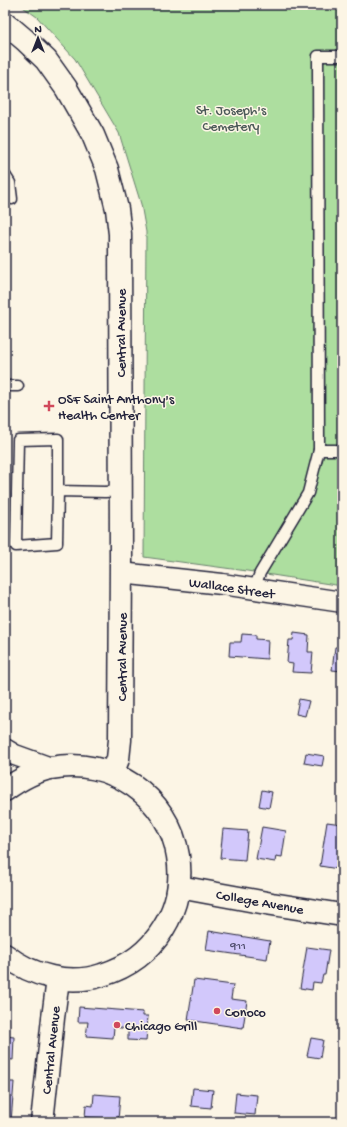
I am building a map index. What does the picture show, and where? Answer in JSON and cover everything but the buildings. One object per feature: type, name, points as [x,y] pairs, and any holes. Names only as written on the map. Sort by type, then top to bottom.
[{"type":"street","name":"Central Avenue","points":[[5,25],[26,40],[46,60],[66,88],[93,135],[107,169],[117,209],[120,234],[122,573],[120,740],[118,759],[112,774]]},
{"type":"street","name":"Wallace Street","points":[[122,573],[254,589],[342,602]]},
{"type":"street","points":[[5,749],[15,755],[51,768]]},
{"type":"street","points":[[5,790],[19,780],[34,773],[51,768],[82,766],[98,769],[112,774],[130,783],[146,795],[160,810],[167,822],[177,847],[180,867],[179,887],[175,905],[168,922],[145,952],[130,963],[96,977],[58,979],[27,969],[5,955]]},
{"type":"street","name":"College Avenue","points":[[179,887],[272,904],[342,914]]},
{"type":"street","name":"Central Avenue","points":[[42,1122],[58,979]]},
{"type":"lane","points":[[254,589],[260,573],[308,493],[319,450],[318,56],[342,56]]},
{"type":"lane","points":[[5,175],[10,183],[12,199]]},
{"type":"lane","points":[[5,386],[18,386]]},
{"type":"lane","points":[[58,439],[58,491],[57,543],[16,546],[18,440],[58,439]]},
{"type":"lane","points":[[319,450],[342,450]]},
{"type":"lane","points":[[58,491],[121,491]]},
{"type":"green space","name":"St. Joseph's Cemetery","points":[[20,5],[342,5],[342,586],[144,557],[146,232],[141,204],[119,133],[75,59],[37,17]]},
{"type":"place","name":"OSF Saint Anthony's Health Center","points":[[49,406]]},
{"type":"place","name":"Conoco","points":[[217,1011]]},
{"type":"place","name":"Chicago Grill","points":[[117,1025]]}]
